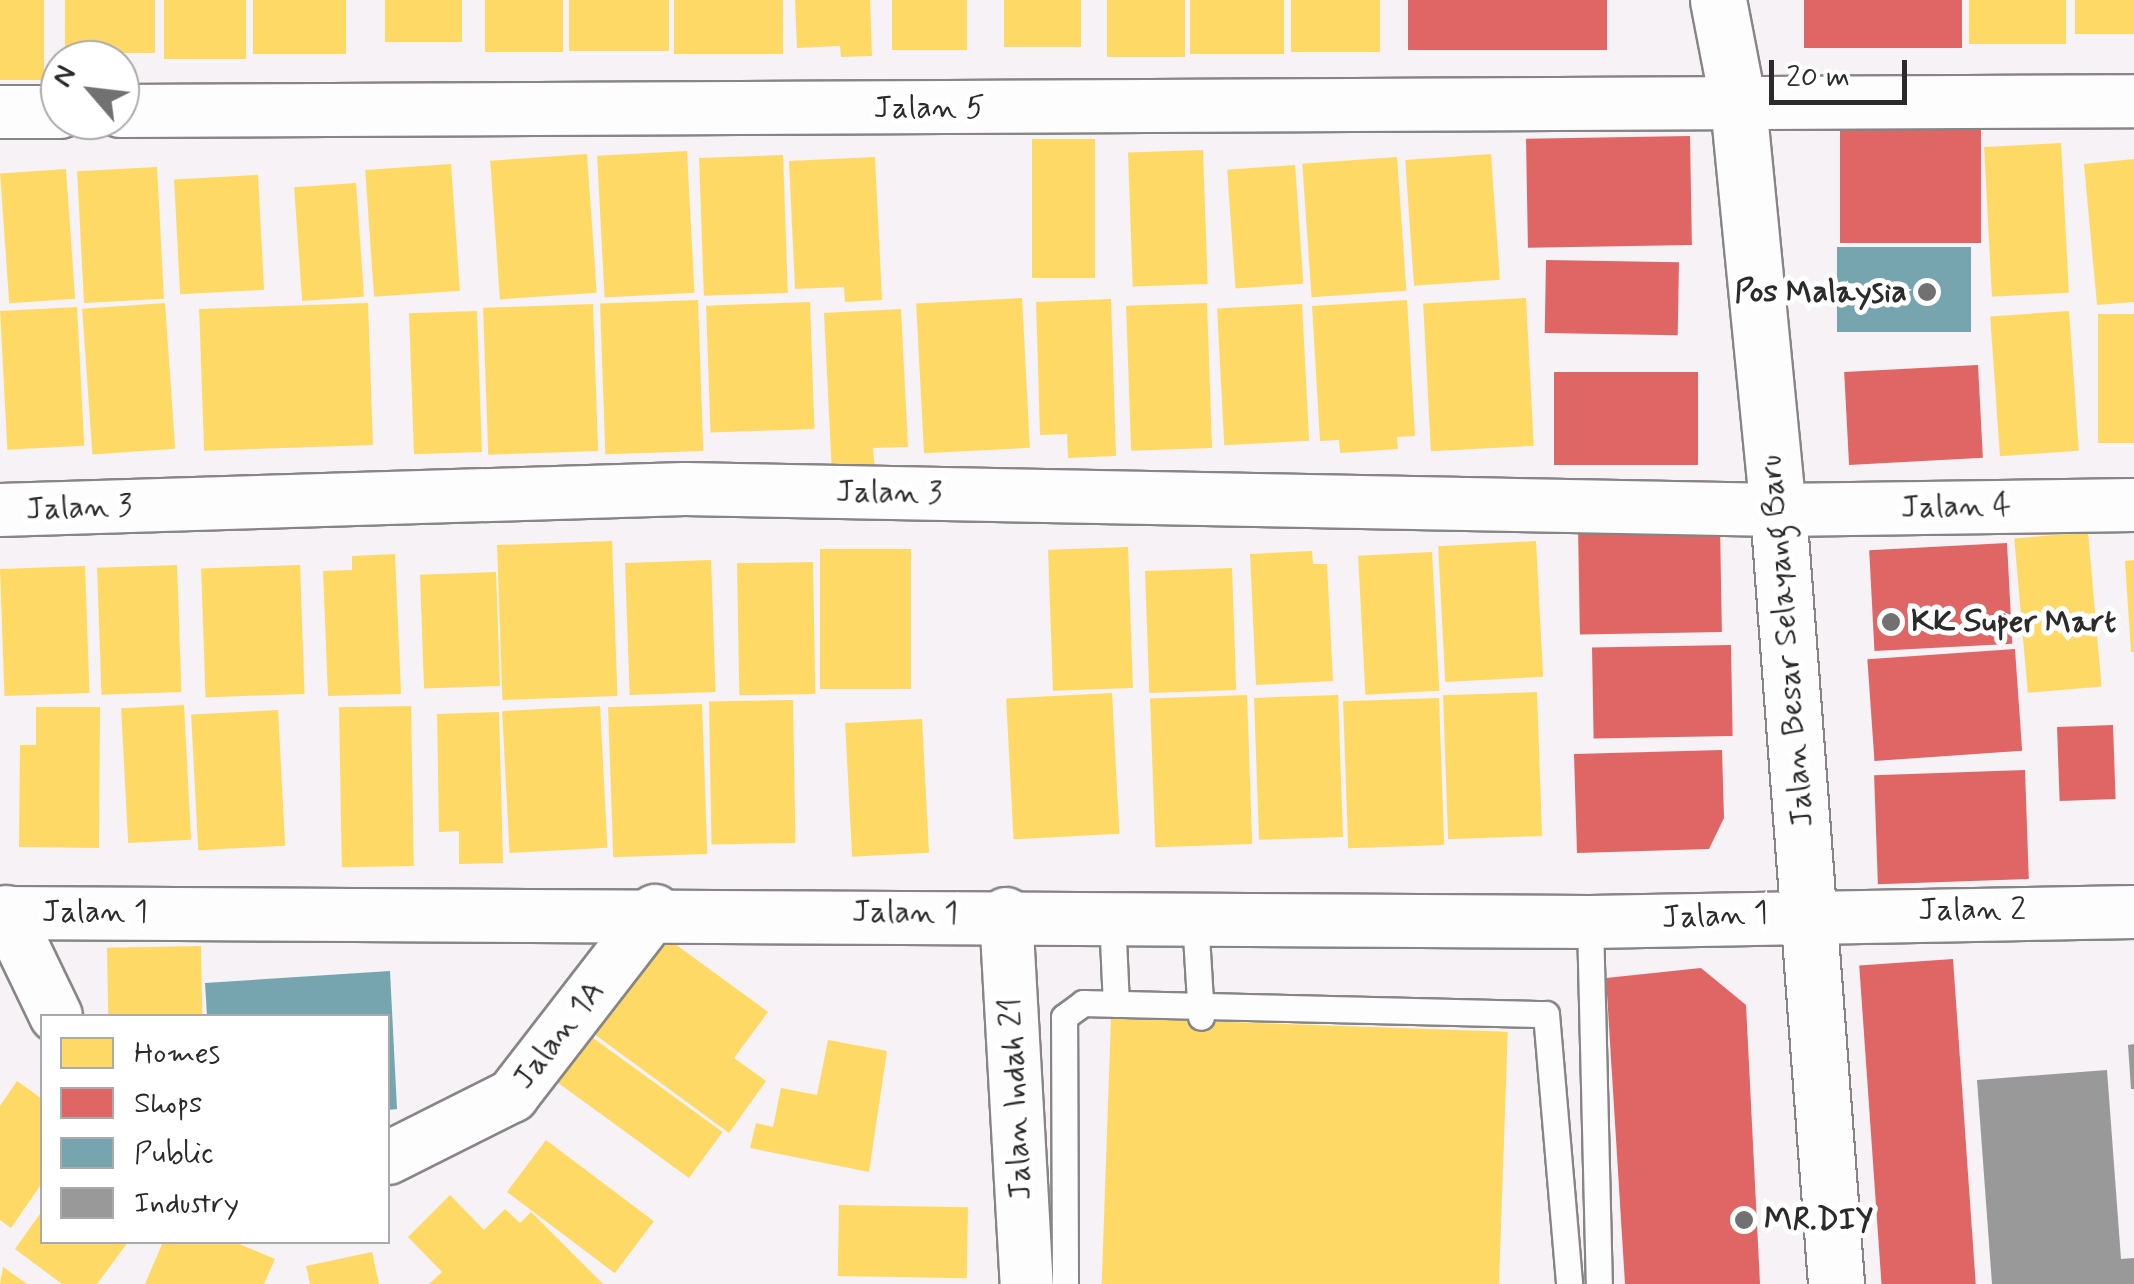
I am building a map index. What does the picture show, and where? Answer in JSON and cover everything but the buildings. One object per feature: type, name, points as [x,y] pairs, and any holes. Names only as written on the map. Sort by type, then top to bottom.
[{"type":"street","name":"Jalan Besar Selayang Baru","points":[[1718,0],[1738,104],[1778,510],[1836,1284]]},
{"type":"street","name":"Jalan 5","points":[[140,112],[2134,101]]},
{"type":"street","points":[[0,112],[40,112]]},
{"type":"street","name":"Jalan 3","points":[[0,510],[685,489],[1778,510]]},
{"type":"street","name":"Jalan 4","points":[[1778,510],[2134,505]]},
{"type":"street","name":"Jalan 1","points":[[3,912],[655,911],[1590,922],[1810,912]]},
{"type":"street","name":"Jalan 1A","points":[[390,1157],[512,1096],[655,911]]},
{"type":"street","points":[[3,912],[55,1014]]},
{"type":"street","name":"Jalan 2","points":[[1810,912],[2134,912]]},
{"type":"street","name":"Jalan Indah 21","points":[[1006,914],[1027,1284]]},
{"type":"lane","points":[[1112,916],[1116,1004]]},
{"type":"lane","points":[[1195,919],[1201,1010]]},
{"type":"lane","points":[[1590,922],[1599,1284]]},
{"type":"lane","points":[[1065,1284],[1064,1017],[1070,1006],[1116,1004],[1419,1015],[1533,1010],[1553,1026],[1569,1284]]},
{"type":"place","name":"Pos Malaysia","points":[[1927,292]]},
{"type":"place","name":"KK Super Mart","points":[[1891,622]]},
{"type":"place","name":"MR.DIY","points":[[1744,1220]]}]
